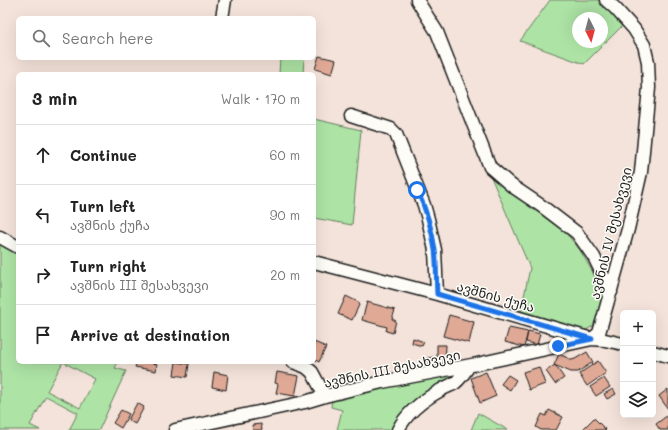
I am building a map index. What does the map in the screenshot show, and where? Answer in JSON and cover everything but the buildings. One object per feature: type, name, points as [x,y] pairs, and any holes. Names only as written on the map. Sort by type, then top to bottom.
[{"type":"street","points":[[222,16],[225,0]]},
{"type":"street","points":[[417,0],[437,32],[490,167],[512,186],[577,233],[594,257],[611,292]]},
{"type":"street","name":"ავშნის IV შესახვევი","points":[[592,339],[599,333],[628,229],[641,172],[648,88],[648,62],[644,45],[634,29],[606,0]]},
{"type":"street","points":[[351,116],[391,129],[396,134],[428,219],[434,250],[437,294]]},
{"type":"street","points":[[0,237],[16,246]]},
{"type":"street","name":"ავშნის ქუჩა","points":[[316,263],[437,294],[592,339],[620,343]]},
{"type":"street","name":"ავშნის III შესახვევი","points":[[175,430],[305,402],[382,382],[468,366],[592,339]]},
{"type":"street","points":[[656,353],[668,356]]},
{"type":"street","points":[[298,364],[306,367],[312,372],[325,396]]},
{"type":"street","points":[[398,430],[403,420],[414,409],[440,390],[455,382],[464,374],[468,366]]},
{"type":"green space","points":[[550,0],[601,0],[624,24],[608,40],[608,12],[572,12],[572,48],[600,48],[584,64],[520,41]]},
{"type":"green space","points":[[280,60],[304,60],[303,72],[279,72]]},
{"type":"green space","points":[[316,119],[361,130],[352,225],[316,218]]},
{"type":"green space","points":[[488,170],[501,185],[566,233],[580,250],[604,295],[593,326],[586,330],[577,330],[520,315],[530,268]]},
{"type":"green space","points":[[0,243],[16,253],[16,364],[62,364],[47,391],[80,408],[95,379],[67,364],[117,364],[115,368],[126,371],[99,430],[69,430],[78,413],[46,396],[30,425],[40,430],[0,430]]},
{"type":"green space","points":[[459,371],[393,430],[337,430],[342,410],[331,407],[332,398]]},
{"type":"green space","points":[[478,413],[508,430],[471,430]]},
{"type":"route","points":[[417,190],[424,205],[428,219],[436,260],[437,294],[592,339],[558,346]]}]
